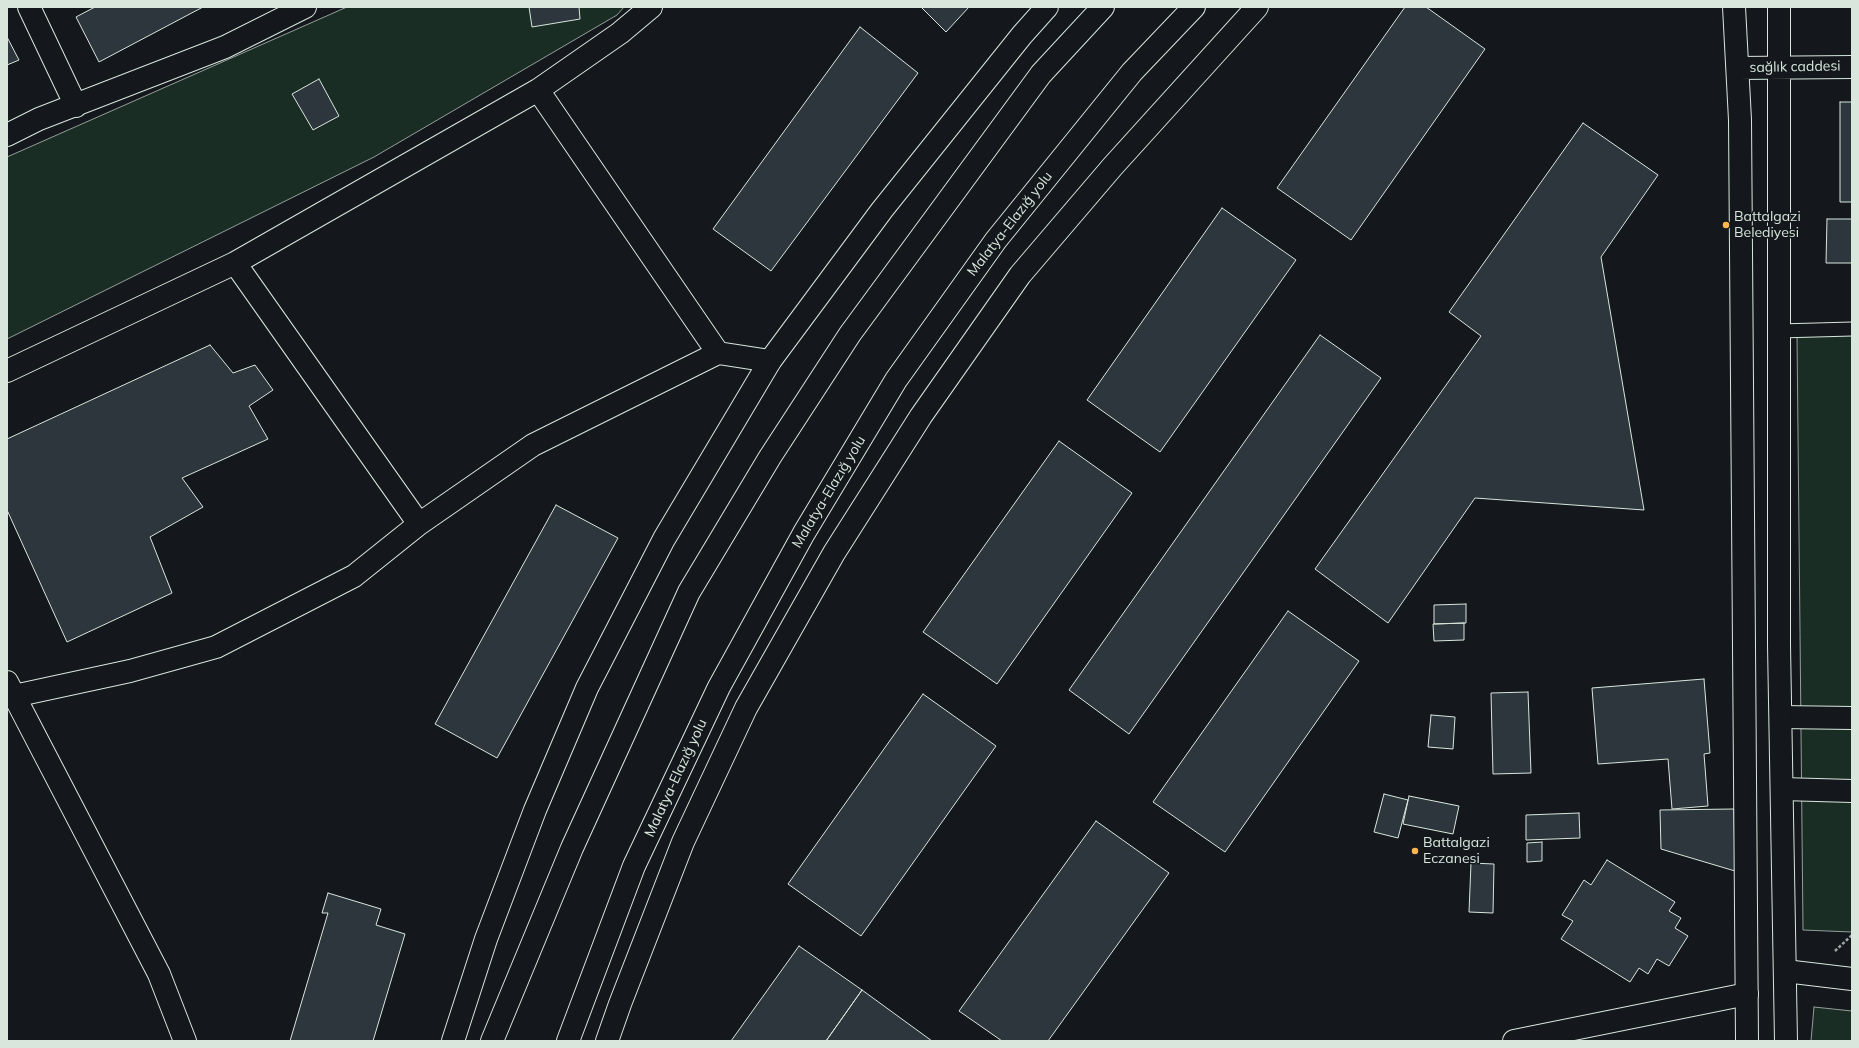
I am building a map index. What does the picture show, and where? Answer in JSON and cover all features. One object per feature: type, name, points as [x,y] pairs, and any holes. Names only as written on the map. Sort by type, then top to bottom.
[{"type":"main road","points":[[30,7],[76,106]]},
{"type":"main road","points":[[7,135],[39,119],[225,48],[305,7]]},
{"type":"main road","points":[[7,371],[235,263],[538,90],[620,33],[651,7]]},
{"type":"main road","points":[[453,1041],[486,939],[535,810],[587,688],[664,539],[770,361],[882,210],[1022,34],[1047,7]]},
{"type":"main road","points":[[492,1041],[572,848],[693,585],[770,457],[850,334],[1041,74],[1103,7]]},
{"type":"main road","name":"Malatya-Elazığ yolu","points":[[568,1041],[634,866],[719,687],[804,533],[896,380],[996,240],[1132,72],[1194,7]]},
{"type":"main road","points":[[607,1041],[683,842],[746,708],[834,553],[921,416],[1020,275],[1113,166],[1257,7]]},
{"type":"main road","points":[[1734,7],[1740,120],[1748,994],[1746,1041]]},
{"type":"main road","points":[[1779,7],[1781,717],[1786,1041]]},
{"type":"main road","name":"sağlık caddesi","points":[[1738,68],[1852,67]]},
{"type":"main road","points":[[538,90],[718,353]]},
{"type":"main road","points":[[235,263],[419,524]]},
{"type":"main road","points":[[185,1041],[159,974],[10,689],[130,671],[216,647],[354,576],[419,524],[533,445],[718,353],[770,361]]},
{"type":"main road","points":[[1781,717],[1852,718]]},
{"type":"main road","points":[[1782,789],[1852,791]]},
{"type":"main road","points":[[1785,971],[1852,979]]},
{"type":"main road","points":[[1514,1041],[1748,994]]},
{"type":"lane","points":[[1779,331],[1852,329]]},
{"type":"green space","points":[[347,7],[624,7],[617,15],[374,157],[7,339],[7,157]]},
{"type":"green space","points":[[1852,334],[1852,932],[1803,930],[1797,335]]},
{"type":"green space","points":[[1814,1007],[1852,1011],[1852,1041],[1811,1041]]},
{"type":"building","points":[[95,7],[203,7],[99,62],[76,17]]},
{"type":"building","points":[[529,7],[579,7],[580,19],[532,27]]},
{"type":"building","points":[[921,7],[969,7],[946,32]]},
{"type":"building","points":[[1405,7],[1426,7],[1485,49],[1351,240],[1277,188]]},
{"type":"building","points":[[860,27],[918,73],[771,271],[713,229]]},
{"type":"building","points":[[7,37],[19,60],[7,65]]},
{"type":"building","points":[[319,79],[339,116],[313,130],[292,94]]},
{"type":"building","points":[[1840,102],[1852,102],[1852,202],[1840,202]]},
{"type":"building","points":[[1583,123],[1658,175],[1601,257],[1644,510],[1475,498],[1388,623],[1315,569],[1481,336],[1449,312]]},
{"type":"building","points":[[1222,208],[1296,260],[1160,452],[1087,400]]},
{"type":"building","points":[[1827,219],[1852,219],[1852,263],[1826,263]]},
{"type":"building","points":[[1320,335],[1381,378],[1129,734],[1069,690]]},
{"type":"building","points":[[210,345],[233,373],[255,365],[273,390],[249,406],[268,439],[182,478],[203,507],[150,537],[172,593],[67,642],[7,510],[7,439]]},
{"type":"building","points":[[1059,441],[1132,493],[997,684],[923,632]]},
{"type":"building","points":[[556,505],[618,538],[497,758],[435,724]]},
{"type":"building","points":[[1466,604],[1466,623],[1434,624],[1434,605]]},
{"type":"building","points":[[1288,611],[1359,661],[1225,852],[1153,802]]},
{"type":"building","points":[[1464,623],[1464,640],[1434,641],[1433,624]]},
{"type":"building","points":[[1704,679],[1710,753],[1704,754],[1708,806],[1672,809],[1668,759],[1598,764],[1592,688]]},
{"type":"building","points":[[1528,692],[1531,773],[1493,774],[1491,693]]},
{"type":"building","points":[[923,694],[996,746],[861,936],[788,884]]},
{"type":"building","points":[[1431,715],[1455,717],[1453,749],[1428,747]]},
{"type":"building","points":[[1384,794],[1408,800],[1398,838],[1374,832]]},
{"type":"building","points":[[1409,796],[1459,806],[1453,834],[1403,824]]},
{"type":"building","points":[[1734,809],[1735,871],[1661,849],[1660,810]]},
{"type":"building","points":[[1579,813],[1580,838],[1526,840],[1526,815]]},
{"type":"building","points":[[1096,821],[1169,873],[1048,1041],[1002,1041],[959,1011]]},
{"type":"building","points":[[1542,842],[1542,861],[1527,862],[1527,843]]},
{"type":"building","points":[[1607,860],[1675,902],[1669,911],[1681,918],[1675,928],[1688,936],[1669,966],[1657,959],[1648,974],[1639,968],[1630,982],[1561,939],[1573,921],[1562,915],[1584,880],[1591,885]]},
{"type":"building","points":[[1471,863],[1494,864],[1493,913],[1469,912]]},
{"type":"building","points":[[328,893],[381,909],[376,925],[405,934],[373,1041],[290,1041],[328,913],[322,913]]},
{"type":"building","points":[[799,946],[862,990],[826,1041],[731,1041]]},
{"type":"building","points":[[862,990],[932,1041],[826,1041]]},
{"type":"place","name":"Battalgazi Belediyesi","points":[[1726,225]]},
{"type":"place","name":"Battalgazi Eczanesi","points":[[1415,851]]}]
